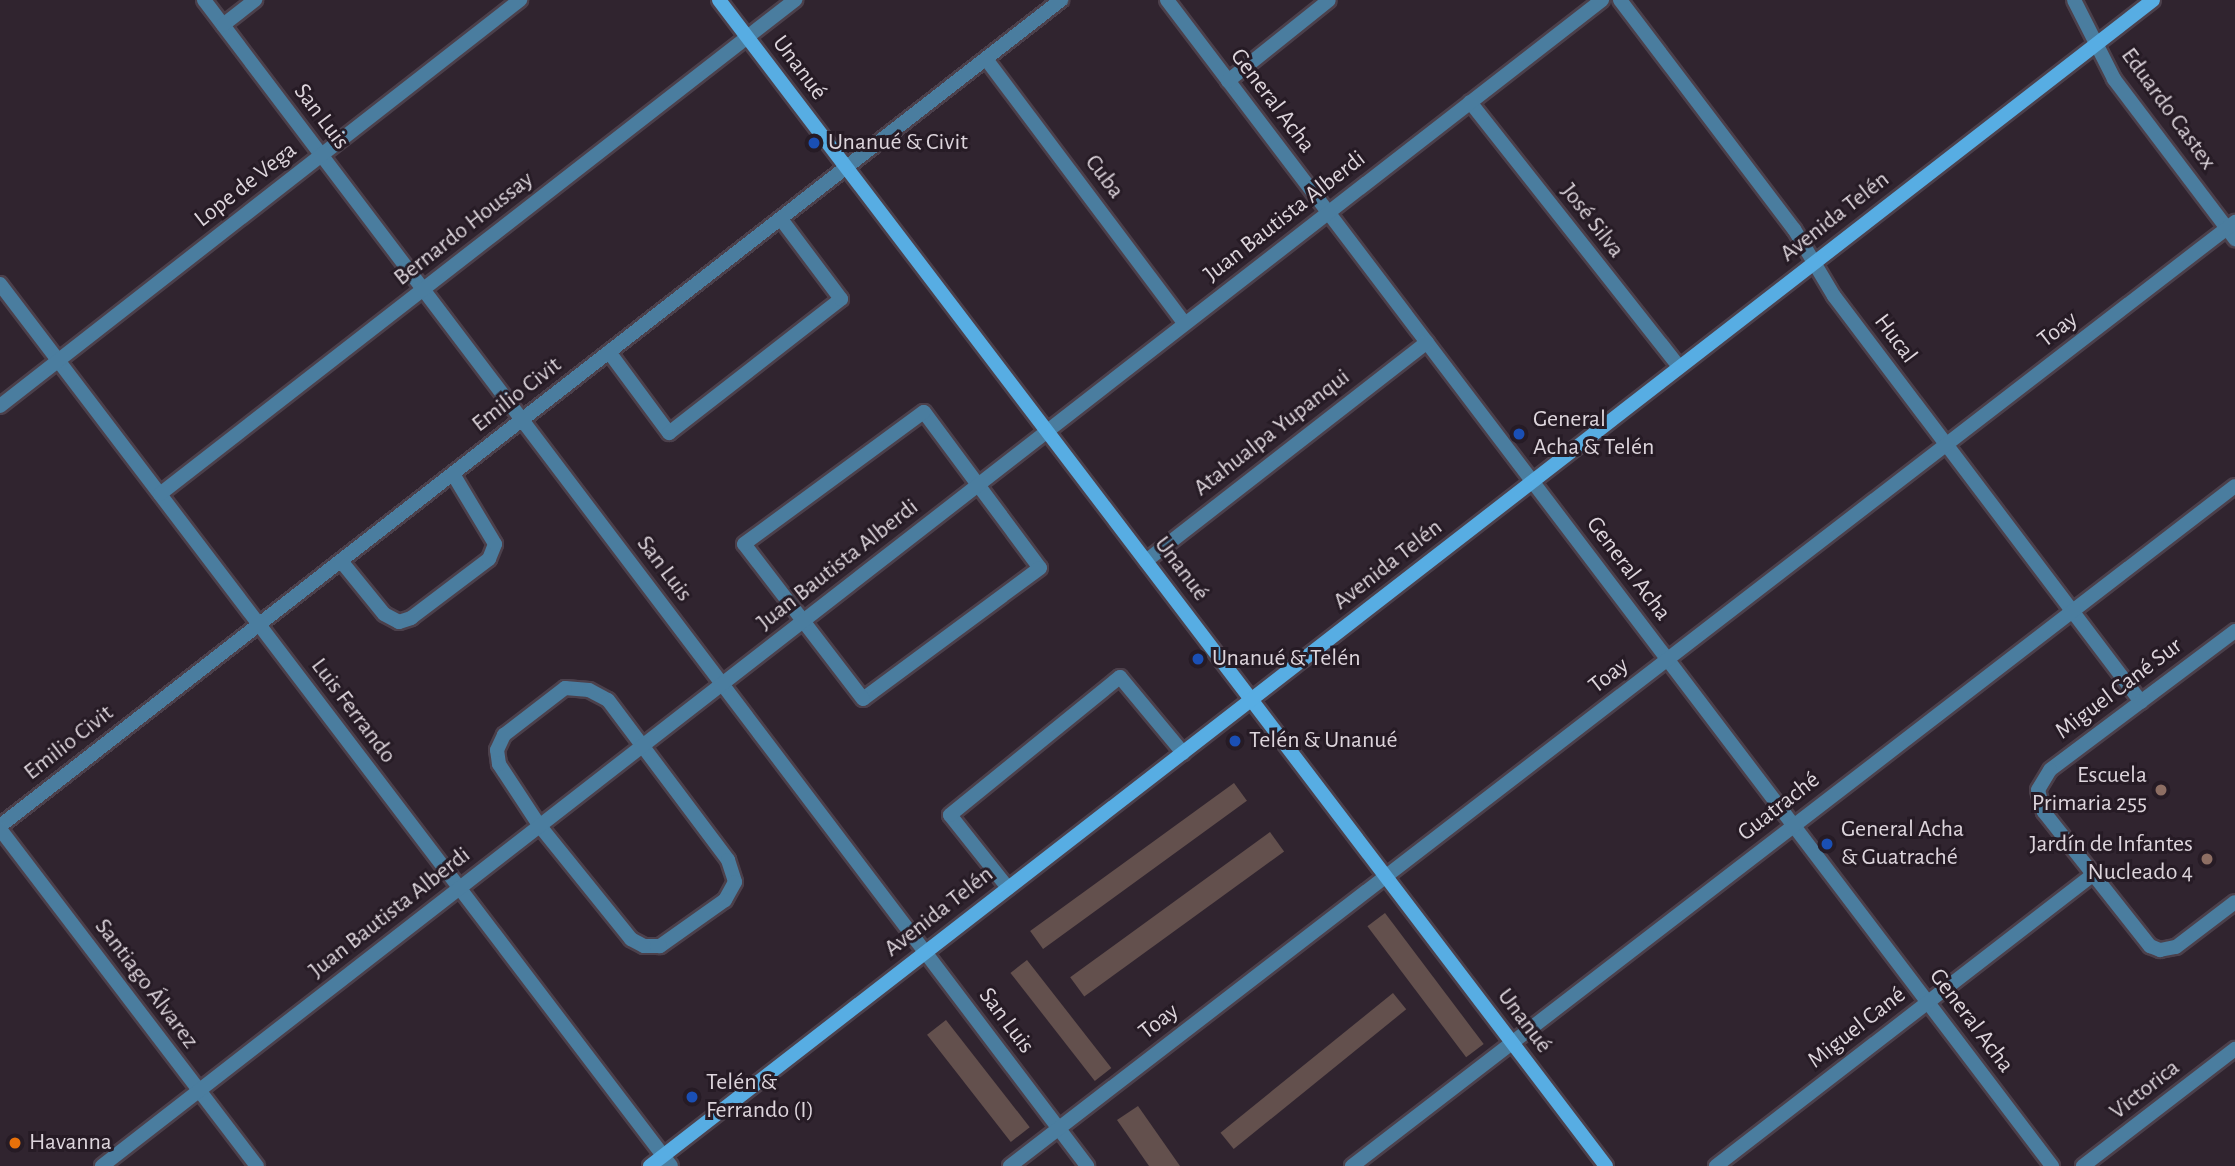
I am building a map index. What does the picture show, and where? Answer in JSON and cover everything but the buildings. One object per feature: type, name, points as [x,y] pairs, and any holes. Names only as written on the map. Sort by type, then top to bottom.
[{"type":"main road","name":"Unanué","points":[[719,0],[1606,1166]]},
{"type":"main road","name":"Avenida Telén","points":[[650,1166],[667,1161],[925,952],[2153,0]]},
{"type":"street","name":"San Luis","points":[[204,0],[1087,1166]]},
{"type":"street","points":[[223,25],[255,0]]},
{"type":"street","name":"Lope de Vega","points":[[0,406],[520,0]]},
{"type":"street","name":"Bernardo Houssay","points":[[160,494],[795,0]]},
{"type":"street","name":"Emilio Civit","points":[[0,828],[1061,0]]},
{"type":"street","name":"General Acha","points":[[1167,0],[2052,1166]]},
{"type":"street","points":[[1228,81],[1329,0]]},
{"type":"street","name":"Juan Bautista Alberdi","points":[[102,1166],[1602,0]]},
{"type":"street","name":"Hucal","points":[[1620,0],[1794,229],[1828,289],[2141,702]]},
{"type":"street","name":"Eduardo Castex","points":[[2074,0],[2114,79],[2232,230]]},
{"type":"street","name":"Cuba","points":[[986,59],[1185,324]]},
{"type":"street","name":"José Silva","points":[[1470,102],[1679,367]]},
{"type":"street","points":[[609,352],[669,433],[820,316],[841,299],[780,219]]},
{"type":"street","name":"Toay","points":[[1010,1166],[1946,444],[2232,230]]},
{"type":"street","name":"Luis Ferrando","points":[[0,284],[667,1161]]},
{"type":"street","name":"Atahualpa Yupanqui","points":[[1146,561],[1426,342]]},
{"type":"street","points":[[924,412],[1040,568],[863,699],[803,621],[744,544],[924,412]]},
{"type":"street","points":[[341,561],[384,614],[399,622],[411,618],[489,559],[495,544],[453,474]]},
{"type":"street","name":"Guatraché","points":[[1352,1166],[2235,486]]},
{"type":"street","name":"Miguel Cané Sur","points":[[2092,875],[2044,812],[2038,790],[2050,771],[2235,631]]},
{"type":"street","points":[[1008,888],[950,815],[1120,677],[1183,753]]},
{"type":"street","points":[[565,688],[589,690],[608,700],[728,860],[735,882],[725,900],[660,946],[644,946],[631,939],[540,825],[499,764],[497,750],[514,727],[565,688]]},
{"type":"street","name":"Santiago Álvarez","points":[[0,828],[257,1166]]},
{"type":"street","points":[[2092,875],[2141,939],[2160,950],[2180,944],[2235,902]]},
{"type":"street","name":"Miguel Cané","points":[[1716,1166],[2092,875]]},
{"type":"street","name":"Victorica","points":[[2083,1166],[2235,1049]]},
{"type":"place","name":"Unanué & Civit","points":[[814,143]]},
{"type":"place","name":"General Acha & Telén","points":[[1519,434]]},
{"type":"place","name":"Unanué & Telén","points":[[1198,659]]},
{"type":"place","name":"Telén & Unanué","points":[[1235,741]]},
{"type":"place","name":"Escuela Primaria 255","points":[[2161,790]]},
{"type":"place","name":"General Acha & Guatraché","points":[[1827,844]]},
{"type":"place","name":"Jardín de Infantes Nucleado 4","points":[[2207,859]]},
{"type":"place","name":"Telén & Ferrando (I)","points":[[692,1097]]},
{"type":"place","name":"Havanna","points":[[15,1143]]}]
